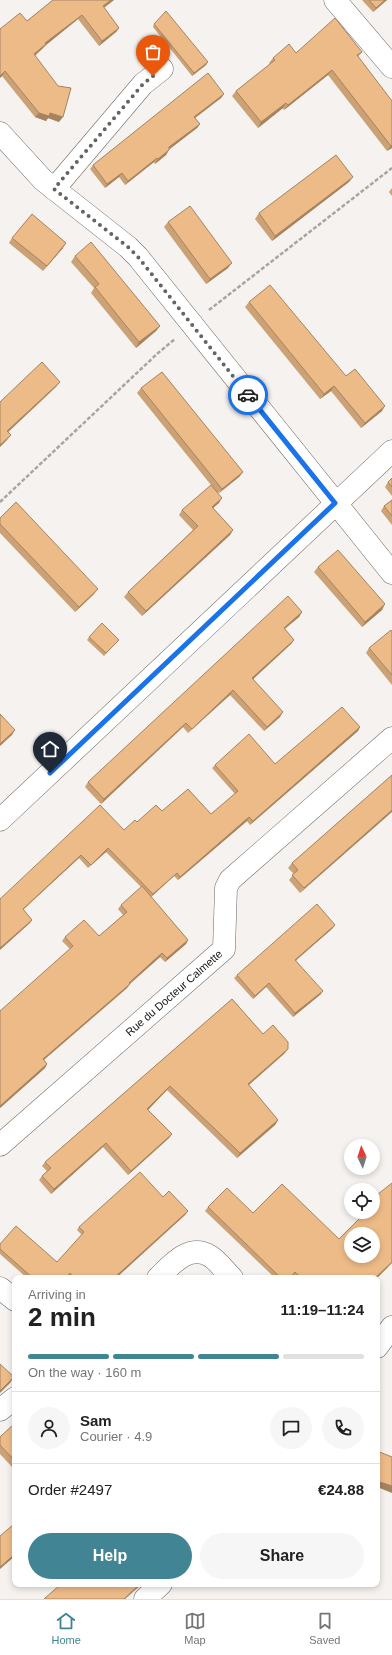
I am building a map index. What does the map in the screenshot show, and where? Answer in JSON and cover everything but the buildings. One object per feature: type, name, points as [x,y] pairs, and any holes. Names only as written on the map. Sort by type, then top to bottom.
[{"type":"street","points":[[335,0],[392,67]]},
{"type":"street","points":[[54,189],[143,84],[162,69]]},
{"type":"street","points":[[0,133],[30,167],[54,189],[128,247],[138,257],[392,573]]},
{"type":"street","points":[[0,820],[335,503],[392,451]]},
{"type":"street","name":"Rue du Docteur Calmette","points":[[0,1146],[224,949],[226,888],[230,880],[392,738]]},
{"type":"street","points":[[161,1275],[181,1256],[189,1253],[200,1252],[210,1256],[229,1275]]},
{"type":"street","points":[[0,1288],[12,1298]]},
{"type":"street","points":[[380,1343],[392,1327]]},
{"type":"street","points":[[0,1410],[12,1400]]},
{"type":"street","points":[[145,1599],[158,1587]]},
{"type":"way so far","points":[[153,76],[143,84],[54,189],[128,247],[138,257],[248,395]]},
{"type":"route","points":[[50,773],[335,503],[248,395]]}]
